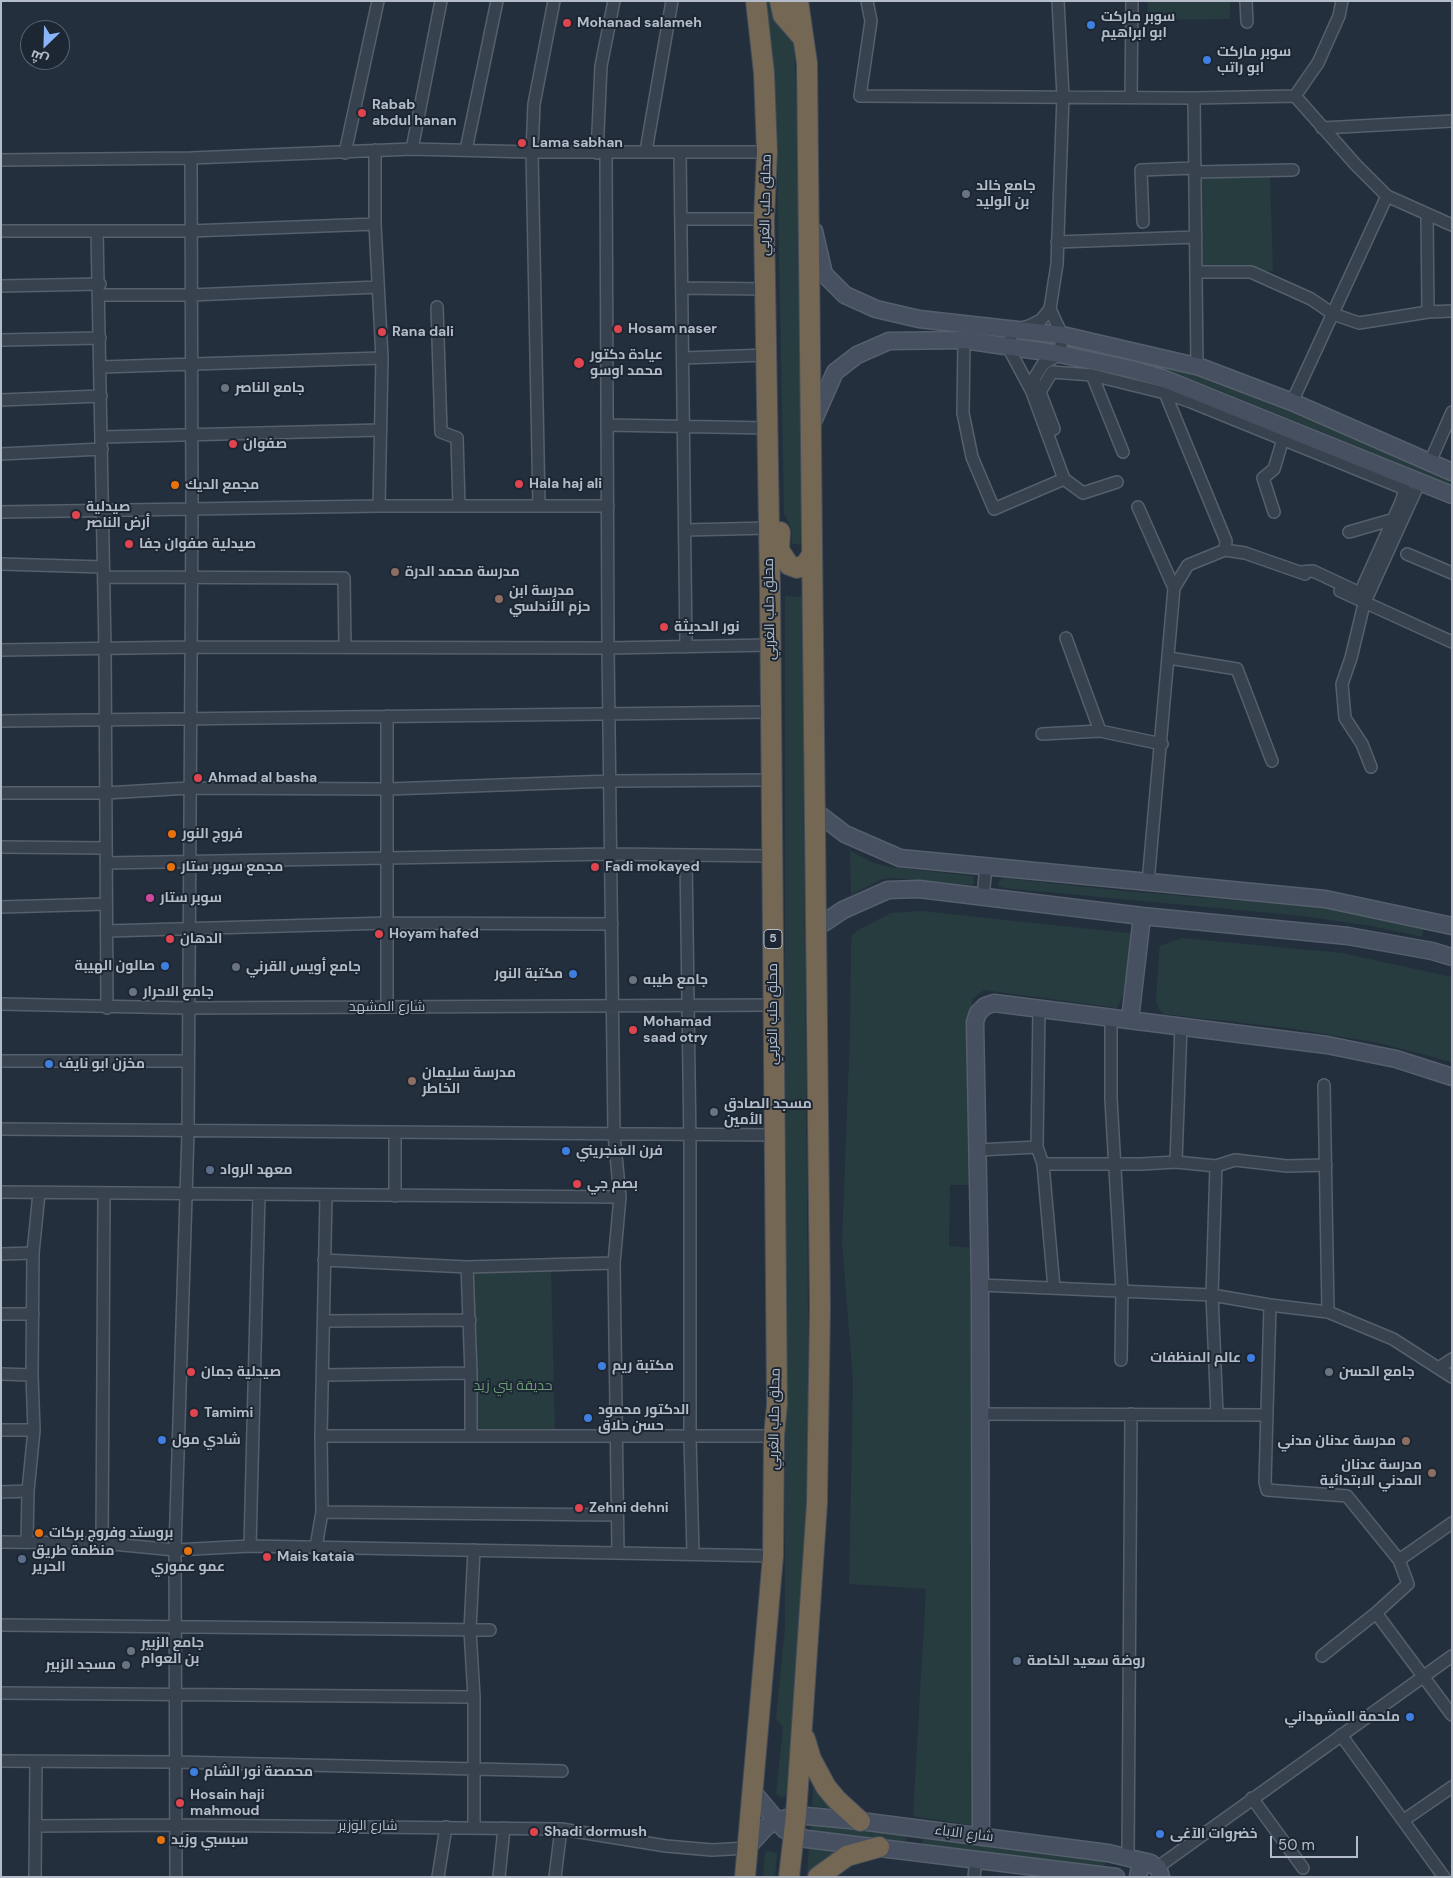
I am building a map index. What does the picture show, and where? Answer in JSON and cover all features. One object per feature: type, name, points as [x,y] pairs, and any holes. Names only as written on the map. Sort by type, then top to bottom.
[{"type":"highway","name":"محلق حلب الغربي","points":[[745,1877],[754,1793],[773,1556],[776,1405],[771,712],[764,219],[767,152],[764,73],[756,1]]},
{"type":"highway","points":[[780,1],[783,15],[803,38]]},
{"type":"highway","points":[[789,1877],[796,1815],[818,1503],[820,1306],[807,63],[798,1]]},
{"type":"highway","points":[[768,486],[779,525],[779,550],[789,566],[797,568],[805,565],[812,555]]},
{"type":"highway","points":[[802,1728],[811,1758],[826,1787],[860,1821]]},
{"type":"highway","points":[[818,1877],[847,1856],[879,1847]]},
{"type":"main road","points":[[809,210],[824,274],[845,295],[876,309],[919,319],[1062,335],[1197,366],[1292,402],[1452,472]]},
{"type":"main road","points":[[811,429],[833,375],[857,355],[890,341],[964,340],[1060,354],[1162,378],[1452,495]]},
{"type":"main road","points":[[815,811],[845,834],[900,858],[1148,883],[1325,898],[1445,924],[1432,950]]},
{"type":"main road","points":[[816,928],[843,910],[888,890],[919,889],[1142,916],[1348,936],[1432,950],[1452,957]]},
{"type":"main road","points":[[1130,1020],[1142,916]]},
{"type":"main road","points":[[981,1836],[980,1286],[976,1018],[985,1006],[994,1003],[1111,1017],[1327,1045],[1396,1059],[1452,1077]]},
{"type":"main road","name":"شارع الاباء","points":[[754,1793],[776,1821],[793,1835],[806,1839],[1111,1876]]},
{"type":"main road","name":"شارع الاباء","points":[[747,1848],[755,1837],[776,1821],[796,1815],[911,1827],[1128,1856],[1159,1871]]},
{"type":"main road","points":[[909,1850],[911,1827]]},
{"type":"main road","points":[[1108,1853],[1112,1857],[1113,1867],[1111,1876]]},
{"type":"main road","points":[[1138,1877],[1140,1867],[1159,1871]]},
{"type":"street","points":[[345,153],[378,1]]},
{"type":"street","points":[[412,149],[441,1]]},
{"type":"street","points":[[466,150],[497,1]]},
{"type":"street","points":[[539,505],[532,152],[534,104],[554,1]]},
{"type":"street","points":[[614,1],[601,66],[608,425],[608,648],[614,1134],[620,1197],[614,1263],[618,1553]]},
{"type":"street","points":[[646,151],[672,1]]},
{"type":"street","points":[[867,1],[871,21],[860,96],[1194,98],[1295,96]]},
{"type":"street","points":[[1032,392],[1035,377],[1043,364],[1060,354],[1062,335],[1050,309],[1058,242],[1063,96],[1058,1]]},
{"type":"street","points":[[1131,97],[1132,1]]},
{"type":"street","points":[[1246,1],[1247,22]]},
{"type":"street","points":[[1295,96],[1318,63],[1339,16],[1342,1]]},
{"type":"street","points":[[1295,96],[1322,128],[1387,196],[1452,225]]},
{"type":"street","points":[[1194,98],[1197,366]]},
{"type":"street","points":[[1322,128],[1452,121]]},
{"type":"street","points":[[1,160],[191,158],[412,149],[602,153],[646,151],[767,152]]},
{"type":"street","points":[[375,150],[375,224],[382,358],[379,506]]},
{"type":"street","points":[[680,152],[686,646]]},
{"type":"street","points":[[176,1877],[175,1550],[188,1132],[186,1061],[192,509],[191,158]]},
{"type":"street","points":[[1143,222],[1141,170],[1293,170]]},
{"type":"street","points":[[1292,402],[1387,196]]},
{"type":"street","points":[[1427,215],[1428,312]]},
{"type":"street","points":[[681,219],[764,219]]},
{"type":"street","points":[[1,231],[190,231],[375,224]]},
{"type":"street","points":[[97,231],[100,290],[105,649],[107,1008]]},
{"type":"street","points":[[1058,242],[1196,238]]},
{"type":"street","points":[[1196,272],[1251,272],[1311,298],[1333,314],[1359,323],[1428,312],[1452,311]]},
{"type":"street","points":[[1,286],[191,295],[378,287]]},
{"type":"street","points":[[682,288],[765,289]]},
{"type":"street","points":[[437,307],[441,432],[456,438],[459,506]]},
{"type":"street","points":[[1050,309],[1041,320],[1029,326],[1013,330],[1008,347],[1032,392],[1064,479],[1083,493],[1117,482]]},
{"type":"street","points":[[1,340],[100,338]]},
{"type":"street","points":[[964,340],[963,413],[972,457],[994,509],[1064,479]]},
{"type":"street","points":[[683,358],[767,355]]},
{"type":"street","points":[[101,367],[382,358]]},
{"type":"street","points":[[1047,432],[1054,429],[1040,392],[1052,372],[1092,375],[1165,393],[1405,489],[1399,517],[1364,604],[1351,658],[1342,684],[1345,718],[1362,744],[1371,767]]},
{"type":"street","points":[[1092,375],[1123,452]]},
{"type":"street","points":[[1165,393],[1226,541],[1225,550]]},
{"type":"street","points":[[1,400],[101,396]]},
{"type":"street","points":[[1430,462],[1452,412]]},
{"type":"street","points":[[608,425],[768,428]]},
{"type":"street","points":[[1,454],[192,435],[381,430]]},
{"type":"street","points":[[1274,512],[1263,478],[1274,469],[1283,439]]},
{"type":"street","points":[[1300,572],[1313,571],[1360,593],[1399,517],[1420,481]]},
{"type":"street","points":[[1,512],[379,506],[608,506]]},
{"type":"street","points":[[1138,507],[1174,588],[1170,658],[1148,883]]},
{"type":"street","points":[[1349,532],[1399,517]]},
{"type":"street","points":[[685,530],[769,528]]},
{"type":"street","points":[[1174,588],[1188,565],[1225,550],[1245,553],[1300,572],[1364,604],[1452,642]]},
{"type":"street","points":[[1407,554],[1452,573]]},
{"type":"street","points":[[1,564],[191,578],[344,578],[345,647]]},
{"type":"street","points":[[1066,638],[1100,732]]},
{"type":"street","points":[[1,650],[191,647],[608,648],[770,645]]},
{"type":"street","points":[[1170,658],[1237,669],[1272,761]]},
{"type":"street","points":[[1,721],[771,712]]},
{"type":"street","points":[[388,716],[388,1007]]},
{"type":"street","points":[[1042,734],[1100,732],[1162,744]]},
{"type":"street","points":[[1,793],[106,793],[189,788],[389,789],[610,781],[771,780]]},
{"type":"street","points":[[1,847],[106,848]]},
{"type":"street","points":[[106,863],[611,854],[772,856]]},
{"type":"street","points":[[686,856],[690,1133],[690,1437],[693,1554]]},
{"type":"street","points":[[983,897],[986,866]]},
{"type":"street","points":[[1,907],[106,904]]},
{"type":"street","points":[[107,931],[388,923],[612,924]]},
{"type":"street","name":"شارع المشهد","points":[[1,1004],[107,1008],[773,1005]]},
{"type":"street","points":[[1038,1009],[1037,1147],[1043,1164],[1054,1288]]},
{"type":"street","points":[[1111,1017],[1110,1098],[1122,1291],[1121,1360]]},
{"type":"street","points":[[1176,1162],[1181,1026]]},
{"type":"street","points":[[1,1061],[186,1061]]},
{"type":"street","points":[[1324,1085],[1328,1312]]},
{"type":"street","points":[[1,1129],[188,1132],[690,1133],[774,1135]]},
{"type":"street","points":[[395,1196],[396,1132]]},
{"type":"street","points":[[978,1150],[1037,1147]]},
{"type":"street","points":[[1043,1164],[1176,1162],[1216,1166],[1235,1160],[1287,1166],[1326,1165]]},
{"type":"street","points":[[1216,1166],[1212,1295],[1216,1414]]},
{"type":"street","points":[[1,1192],[620,1197]]},
{"type":"street","points":[[27,1542],[28,1491],[34,1430],[32,1375],[33,1253],[39,1193]]},
{"type":"street","points":[[102,1543],[104,1194]]},
{"type":"street","points":[[250,1546],[259,1194]]},
{"type":"street","points":[[316,1547],[322,1512],[321,1436],[326,1196]]},
{"type":"street","points":[[1,1254],[33,1253]]},
{"type":"street","points":[[324,1260],[467,1267],[614,1263]]},
{"type":"street","points":[[467,1267],[472,1373],[471,1436]]},
{"type":"street","points":[[980,1286],[1212,1295],[1328,1312],[1393,1339],[1440,1367],[1452,1377]]},
{"type":"street","points":[[1270,1305],[1265,1482],[1267,1490],[1347,1496],[1400,1560],[1408,1584],[1376,1613],[1322,1656]]},
{"type":"street","points":[[1,1314],[32,1314]]},
{"type":"street","points":[[324,1321],[470,1320]]},
{"type":"street","points":[[1440,1367],[1452,1359]]},
{"type":"street","points":[[323,1375],[472,1373]]},
{"type":"street","points":[[1,1374],[32,1375]]},
{"type":"street","points":[[980,1414],[1267,1415]]},
{"type":"street","points":[[1128,1856],[1131,1414]]},
{"type":"street","points":[[1,1430],[34,1430]]},
{"type":"street","points":[[321,1436],[774,1436]]},
{"type":"street","points":[[1,1492],[28,1491]]},
{"type":"street","points":[[322,1512],[617,1515]]},
{"type":"street","points":[[1400,1560],[1452,1523]]},
{"type":"street","points":[[1,1542],[102,1543],[175,1550],[250,1546],[773,1556]]},
{"type":"street","points":[[474,1550],[470,1630],[474,1697],[474,1826]]},
{"type":"street","points":[[1376,1613],[1452,1715]]},
{"type":"street","points":[[1,1625],[490,1630]]},
{"type":"street","points":[[1159,1871],[1252,1798],[1452,1656]]},
{"type":"street","points":[[1,1693],[474,1697]]},
{"type":"street","points":[[1341,1735],[1444,1877]]},
{"type":"street","points":[[1,1761],[175,1762],[562,1771]]},
{"type":"street","points":[[35,1877],[36,1762]]},
{"type":"street","points":[[1404,1820],[1452,1786]]},
{"type":"street","points":[[1252,1798],[1303,1868]]},
{"type":"street","name":"شارع الوزير","points":[[36,1826],[176,1824],[474,1826],[561,1829],[676,1847],[712,1850],[747,1848]]},
{"type":"street","points":[[438,1877],[446,1827]]},
{"type":"street","points":[[498,1877],[504,1828]]},
{"type":"street","points":[[555,1877],[561,1829]]},
{"type":"street","points":[[974,1877],[976,1859]]},
{"type":"green space","points":[[767,1],[774,1],[775,15],[794,44],[800,190],[803,544],[792,544],[791,528],[784,513],[777,154]]},
{"type":"green space","points":[[1147,1],[1230,1],[1230,19],[1148,20]]},
{"type":"green space","points":[[1270,177],[1273,271],[1203,270],[1200,178]]},
{"type":"green space","points":[[1077,346],[1139,359],[1213,380],[1452,478],[1452,485],[1216,389],[1135,365],[1077,352]]},
{"type":"green space","points":[[785,596],[802,597],[809,1439],[805,1558],[788,1794],[782,1798],[776,1794],[783,1727],[776,1718],[785,1628]]},
{"type":"green space","points":[[850,851],[872,862],[889,867],[973,876],[974,885],[892,878],[882,879],[851,895]]},
{"type":"green space","points":[[1004,878],[1124,891],[1318,907],[1423,929],[1422,937],[1371,926],[1302,916],[998,886],[999,880]]},
{"type":"green space","points":[[921,911],[1129,933],[1132,937],[1125,991],[1117,1008],[984,990],[972,999],[973,1185],[950,1185],[949,1246],[971,1248],[974,1381],[975,1826],[913,1816],[926,1589],[849,1584],[853,1381],[842,1242],[850,1033],[851,942],[852,935],[858,930],[891,913]]},
{"type":"green space","points":[[1181,938],[1342,953],[1452,977],[1452,1062],[1379,1043],[1289,1028],[1164,1014],[1159,1009],[1156,1001],[1160,946]]},
{"type":"green space","name":"حديقة بني زيد","points":[[551,1267],[555,1433],[473,1434],[468,1268]]},
{"type":"green space","points":[[814,1779],[841,1810],[812,1806]]},
{"type":"green space","points":[[811,1822],[906,1834],[905,1844],[810,1832]]},
{"type":"green space","points":[[923,1835],[1106,1860],[1104,1868],[923,1844]]},
{"type":"green space","points":[[809,1844],[843,1849],[815,1877],[807,1877]]},
{"type":"green space","points":[[765,1851],[777,1853],[775,1877],[763,1877]]},
{"type":"place","name":"Mohanad salameh","points":[[567,23]]},
{"type":"place","name":"سوبر ماركت ابو ابراهيم","points":[[1091,25]]},
{"type":"place","name":"سوبر ماركت ابو راتب","points":[[1207,60]]},
{"type":"place","name":"Rabab abdul hanan","points":[[362,113]]},
{"type":"place","name":"Lama sabhan","points":[[522,143]]},
{"type":"place","name":"جامع خالد بن الوليد","points":[[966,194]]},
{"type":"place","name":"Hosam naser","points":[[618,329]]},
{"type":"place","name":"Rana dali","points":[[382,332]]},
{"type":"place","name":"عيادة دكتور محمد اوسو","points":[[579,363]]},
{"type":"place","name":"جامع الناصر","points":[[225,388]]},
{"type":"place","name":"صفوان","points":[[233,444]]},
{"type":"place","name":"Hala haj ali","points":[[519,484]]},
{"type":"place","name":"مجمع الديك","points":[[175,485]]},
{"type":"place","name":"صيدلية أرض الناصر","points":[[76,515]]},
{"type":"place","name":"صيدلية صفوان جفا","points":[[129,544]]},
{"type":"place","name":"مدرسة محمد الدرة","points":[[395,572]]},
{"type":"place","name":"مدرسة ابن حزم الأندلسي","points":[[499,599]]},
{"type":"place","name":"نور الحديثة","points":[[664,627]]},
{"type":"place","name":"Ahmad al basha","points":[[198,778]]},
{"type":"place","name":"فروج النور","points":[[172,834]]},
{"type":"place","name":"مجمع سوبر ستار","points":[[171,867]]},
{"type":"place","name":"Fadi mokayed","points":[[595,867]]},
{"type":"place","name":"سوبر ستار","points":[[150,898]]},
{"type":"place","name":"Hoyam hafed","points":[[379,934]]},
{"type":"place","name":"الدهان","points":[[170,939]]},
{"type":"place","name":"صالون الهيبة","points":[[165,966]]},
{"type":"place","name":"جامع أويس القرني","points":[[236,967]]},
{"type":"place","name":"مكتبة النور","points":[[573,974]]},
{"type":"place","name":"جامع طيبه","points":[[633,980]]},
{"type":"place","name":"جامع الاحرار","points":[[133,992]]},
{"type":"place","name":"Mohamad saad otry","points":[[633,1030]]},
{"type":"place","name":"مخزن ابو نايف","points":[[49,1064]]},
{"type":"place","name":"مدرسة سليمان الخاطر","points":[[412,1081]]},
{"type":"place","name":"مسجد الصادق الأمين","points":[[714,1112]]},
{"type":"place","name":"فرن العنجريني","points":[[566,1151]]},
{"type":"place","name":"معهد الرواد","points":[[210,1170]]},
{"type":"place","name":"بصم جي","points":[[577,1184]]},
{"type":"place","name":"عالم المنظفات","points":[[1251,1358]]},
{"type":"place","name":"مكتبة ريم","points":[[602,1366]]},
{"type":"place","name":"صيدلية جمان","points":[[191,1372]]},
{"type":"place","name":"جامع الحسن","points":[[1329,1372]]},
{"type":"place","name":"Tamimi","points":[[194,1413]]},
{"type":"place","name":"الدكتور محمود حسن حلاق","points":[[588,1418]]},
{"type":"place","name":"شادي مول","points":[[162,1440]]},
{"type":"place","name":"مدرسة عدنان مدني","points":[[1406,1441]]},
{"type":"place","name":"مدرسة عدنان المدني الابتدائية","points":[[1432,1473]]},
{"type":"place","name":"Zehni dehni","points":[[579,1508]]},
{"type":"place","name":"بروستد وفروج بركات","points":[[39,1533]]},
{"type":"place","name":"عمو عموري","points":[[188,1551]]},
{"type":"place","name":"Mais kataia","points":[[267,1557]]},
{"type":"place","name":"منظمة طريق الحرير","points":[[22,1559]]},
{"type":"place","name":"جامع الزبير بن العوام","points":[[131,1651]]},
{"type":"place","name":"روضة سعيد الخاصة","points":[[1017,1661]]},
{"type":"place","name":"مسجد الزبير","points":[[126,1665]]},
{"type":"place","name":"ملحمة المشهداني","points":[[1410,1717]]},
{"type":"place","name":"محمصة نور الشام","points":[[194,1772]]},
{"type":"place","name":"Hosain haji mahmoud","points":[[180,1803]]},
{"type":"place","name":"Shadi dormush","points":[[534,1832]]},
{"type":"place","name":"خضروات الآغى","points":[[1160,1834]]},
{"type":"place","name":"سبسبي وزيد","points":[[161,1840]]}]
